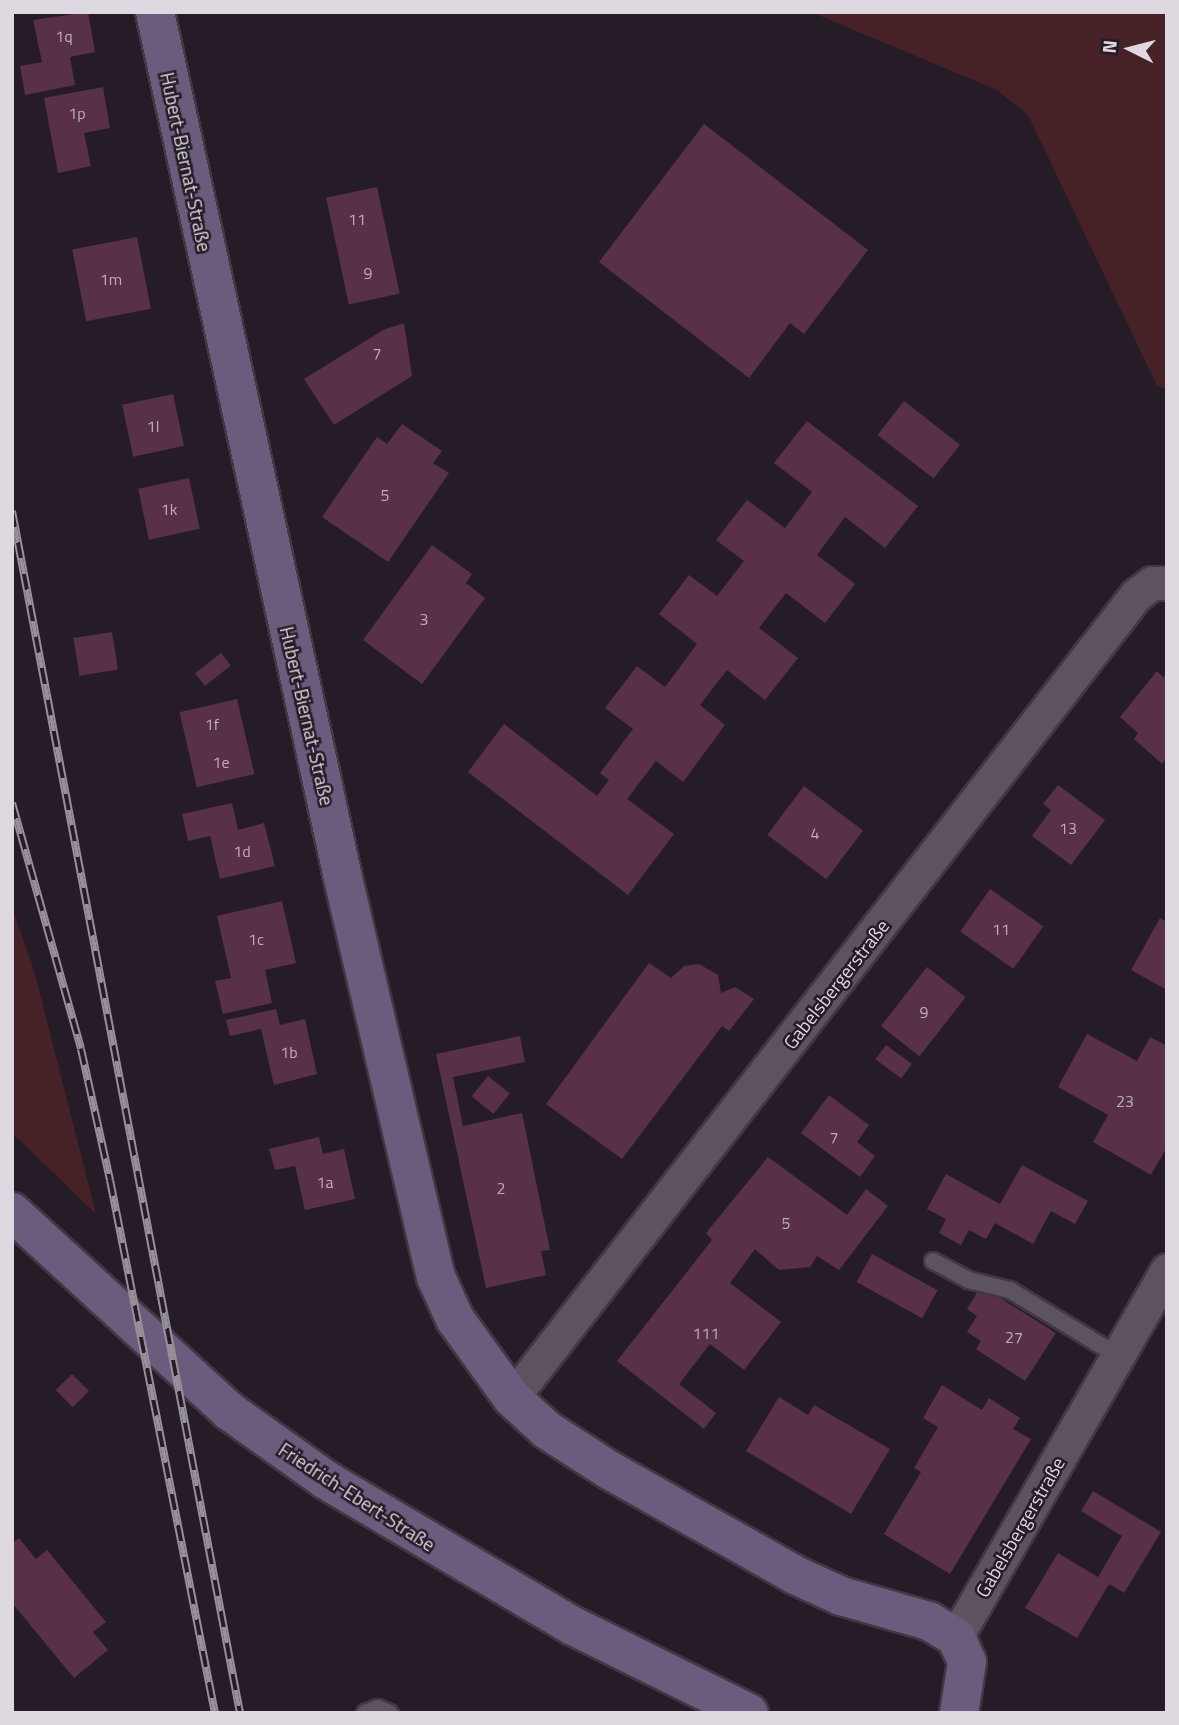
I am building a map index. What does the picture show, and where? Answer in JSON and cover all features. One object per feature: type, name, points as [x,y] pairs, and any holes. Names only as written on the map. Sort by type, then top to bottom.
[{"type":"street","name":"Hubert-Biernat-Straße","points":[[155,12],[216,307],[436,1277],[484,1366],[512,1398]]},
{"type":"street","name":"Gabelsbergerstraße","points":[[512,1398],[1136,595],[1152,583],[1167,583]]},
{"type":"street","name":"Friedrich-Ebert-Straße","points":[[12,1212],[229,1411],[326,1480],[573,1626],[749,1713]]},
{"type":"street","name":"Gabelsbergerstraße","points":[[956,1637],[1167,1270]]},
{"type":"street","points":[[512,1398],[547,1430],[609,1470],[795,1575],[841,1596],[929,1620],[956,1637],[967,1662],[959,1713]]},
{"type":"lane","points":[[933,1261],[968,1280],[1010,1290],[1118,1356]]},
{"type":"lane","points":[[365,1713],[378,1707],[390,1713]]},
{"type":"shaded area","points":[[811,12],[1167,12],[1167,389],[1157,386],[1028,115],[997,90]]},
{"type":"shaded area","points":[[12,907],[35,974],[96,1214],[12,1133]]},
{"type":"building","points":[[88,12],[95,52],[70,57],[75,85],[25,95],[20,66],[42,62],[33,20]]},
{"type":"building","points":[[103,87],[110,128],[84,133],[91,166],[58,173],[44,98]]},
{"type":"building","points":[[704,124],[868,250],[804,334],[790,323],[749,378],[599,262]]},
{"type":"building","points":[[377,187],[400,294],[349,304],[326,198]]},
{"type":"building","points":[[137,237],[151,309],[86,321],[72,250]]},
{"type":"building","points":[[404,323],[412,376],[334,425],[304,379],[383,330]]},
{"type":"building","points":[[173,394],[184,446],[133,457],[122,405]]},
{"type":"building","points":[[904,401],[960,445],[933,479],[878,435]]},
{"type":"building","points":[[807,421],[918,506],[885,548],[845,517],[817,555],[855,584],[825,623],[786,593],[759,628],[798,658],[765,700],[727,670],[700,705],[725,725],[683,782],[656,761],[627,799],[674,834],[628,895],[468,772],[504,724],[597,796],[609,780],[600,773],[633,729],[605,708],[637,666],[665,687],[697,644],[659,614],[689,575],[717,596],[744,561],[716,540],[747,500],[785,528],[812,492],[774,463]]},
{"type":"building","points":[[402,424],[442,451],[433,463],[449,473],[388,562],[322,517],[377,437],[387,444]]},
{"type":"building","points":[[189,478],[200,529],[149,540],[138,489]]},
{"type":"building","points":[[432,545],[472,574],[466,583],[485,598],[422,684],[363,640]]},
{"type":"building","points":[[112,632],[118,670],[79,676],[73,638]]},
{"type":"building","points":[[221,653],[231,666],[205,686],[195,673]]},
{"type":"building","points":[[1157,671],[1163,677],[1167,674],[1167,758],[1162,764],[1134,739],[1138,733],[1120,717]]},
{"type":"building","points":[[237,699],[254,774],[197,787],[180,712]]},
{"type":"building","points":[[1058,785],[1105,820],[1071,865],[1032,836],[1051,810],[1043,804]]},
{"type":"building","points":[[804,786],[863,831],[826,879],[767,835]]},
{"type":"building","points":[[232,803],[238,830],[264,823],[275,866],[220,879],[210,836],[188,841],[182,814]]},
{"type":"building","points":[[990,889],[1043,926],[1013,969],[960,932]]},
{"type":"building","points":[[282,901],[296,963],[265,970],[272,1003],[223,1014],[215,981],[231,978],[217,916]]},
{"type":"building","points":[[1160,918],[1167,922],[1167,990],[1131,970]]},
{"type":"building","points":[[649,963],[671,978],[684,966],[699,964],[718,975],[721,993],[735,987],[754,999],[729,1031],[722,1026],[622,1159],[546,1104]]},
{"type":"building","points":[[927,967],[966,997],[919,1056],[881,1026]]},
{"type":"building","points":[[276,1009],[280,1025],[305,1019],[317,1074],[274,1085],[261,1029],[230,1036],[226,1020]]},
{"type":"building","points":[[1087,1034],[1137,1061],[1150,1037],[1167,1046],[1167,1147],[1151,1175],[1093,1142],[1108,1115],[1058,1087]]},
{"type":"building","points":[[520,1036],[525,1062],[453,1077],[463,1126],[522,1113],[550,1250],[541,1251],[546,1275],[486,1288],[436,1054]]},
{"type":"building","points":[[886,1045],[912,1064],[901,1078],[875,1060]]},
{"type":"building","points":[[488,1076],[510,1094],[493,1114],[472,1096]]},
{"type":"building","points":[[829,1095],[869,1125],[857,1142],[875,1156],[860,1177],[801,1133]]},
{"type":"building","points":[[319,1137],[323,1154],[344,1149],[355,1199],[305,1210],[295,1166],[275,1170],[269,1149]]},
{"type":"building","points":[[768,1157],[847,1215],[866,1189],[888,1206],[839,1270],[817,1256],[810,1267],[779,1270],[755,1249],[730,1283],[781,1322],[744,1370],[710,1344],[679,1384],[716,1413],[704,1429],[617,1361],[712,1240],[706,1233]]},
{"type":"building","points":[[1022,1165],[1088,1201],[1075,1224],[1051,1211],[1033,1244],[995,1223],[986,1239],[969,1230],[961,1245],[939,1233],[946,1219],[927,1209],[946,1174],[1000,1204]]},
{"type":"building","points":[[872,1254],[938,1290],[922,1318],[856,1282]]},
{"type":"building","points":[[981,1286],[1056,1333],[1025,1381],[976,1349],[981,1341],[967,1332],[977,1316],[967,1309]]},
{"type":"building","points":[[72,1374],[89,1391],[73,1407],[56,1390]]},
{"type":"building","points":[[942,1385],[982,1410],[989,1398],[1020,1418],[1013,1429],[1031,1439],[950,1574],[884,1534],[921,1472],[914,1468],[938,1427],[923,1418]]},
{"type":"building","points":[[779,1397],[808,1415],[814,1405],[890,1449],[851,1514],[746,1451]]},
{"type":"building","points":[[1093,1491],[1161,1532],[1124,1593],[1109,1584],[1077,1638],[1025,1608],[1058,1553],[1098,1577],[1122,1536],[1081,1511]]},
{"type":"building","points":[[19,1538],[36,1559],[47,1550],[106,1622],[93,1632],[108,1650],[74,1678],[12,1603],[12,1543]]},
{"type":"railway","points":[[12,511],[240,1713]]},
{"type":"railway","points":[[12,803],[81,1049],[110,1180],[215,1713]]}]
